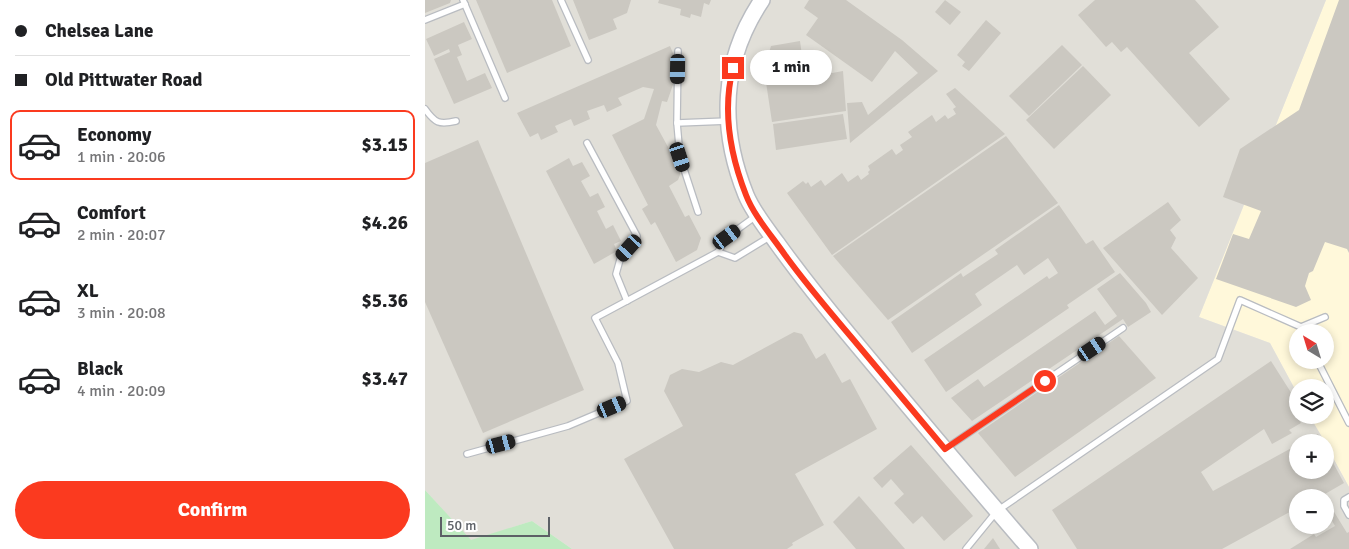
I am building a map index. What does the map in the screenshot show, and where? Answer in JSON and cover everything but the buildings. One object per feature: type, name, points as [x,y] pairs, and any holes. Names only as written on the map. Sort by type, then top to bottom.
[{"type":"street","points":[[762,0],[744,33],[736,56],[727,103],[734,156],[747,196],[757,215],[802,279],[1030,549]]},
{"type":"lane","points":[[561,0],[588,60]]},
{"type":"lane","points":[[425,20],[464,2],[505,98]]},
{"type":"lane","points":[[678,51],[677,123],[680,157],[698,212]]},
{"type":"lane","points":[[425,109],[433,120],[447,123],[457,120]]},
{"type":"lane","points":[[677,123],[728,121]]},
{"type":"lane","points":[[587,143],[637,236],[636,240],[621,256],[616,274],[627,301]]},
{"type":"lane","points":[[467,454],[567,426],[627,401],[619,363],[595,318],[718,252],[727,237],[757,215]]},
{"type":"lane","points":[[718,252],[735,258],[771,236]]},
{"type":"lane","points":[[966,549],[997,511],[1218,359],[1241,300],[1290,324]]},
{"type":"lane","points":[[1313,324],[1325,317]]},
{"type":"lane","points":[[945,449],[1123,328]]},
{"type":"lane","points":[[1322,369],[1349,424]]},
{"type":"lane","points":[[1349,497],[1344,500],[1344,506],[1349,515]]},
{"type":"shaded area","points":[[425,0],[1326,0],[1199,317],[1270,343],[1289,379],[1289,424],[1314,424],[1320,434],[1289,434],[1289,479],[1334,479],[1334,460],[1349,487],[1349,549],[572,549],[532,521],[471,541],[425,490]]},
{"type":"shaded area","points":[[1326,0],[1349,0],[1349,487],[1334,460],[1334,434],[1320,434],[1314,424],[1334,424],[1334,379],[1289,379],[1270,343],[1199,317]]},
{"type":"green space","points":[[425,490],[471,540],[532,521],[572,549],[425,549]]},
{"type":"route","points":[[733,68],[727,103],[730,136],[734,156],[747,196],[757,215],[802,279],[945,449],[1045,381]]}]
